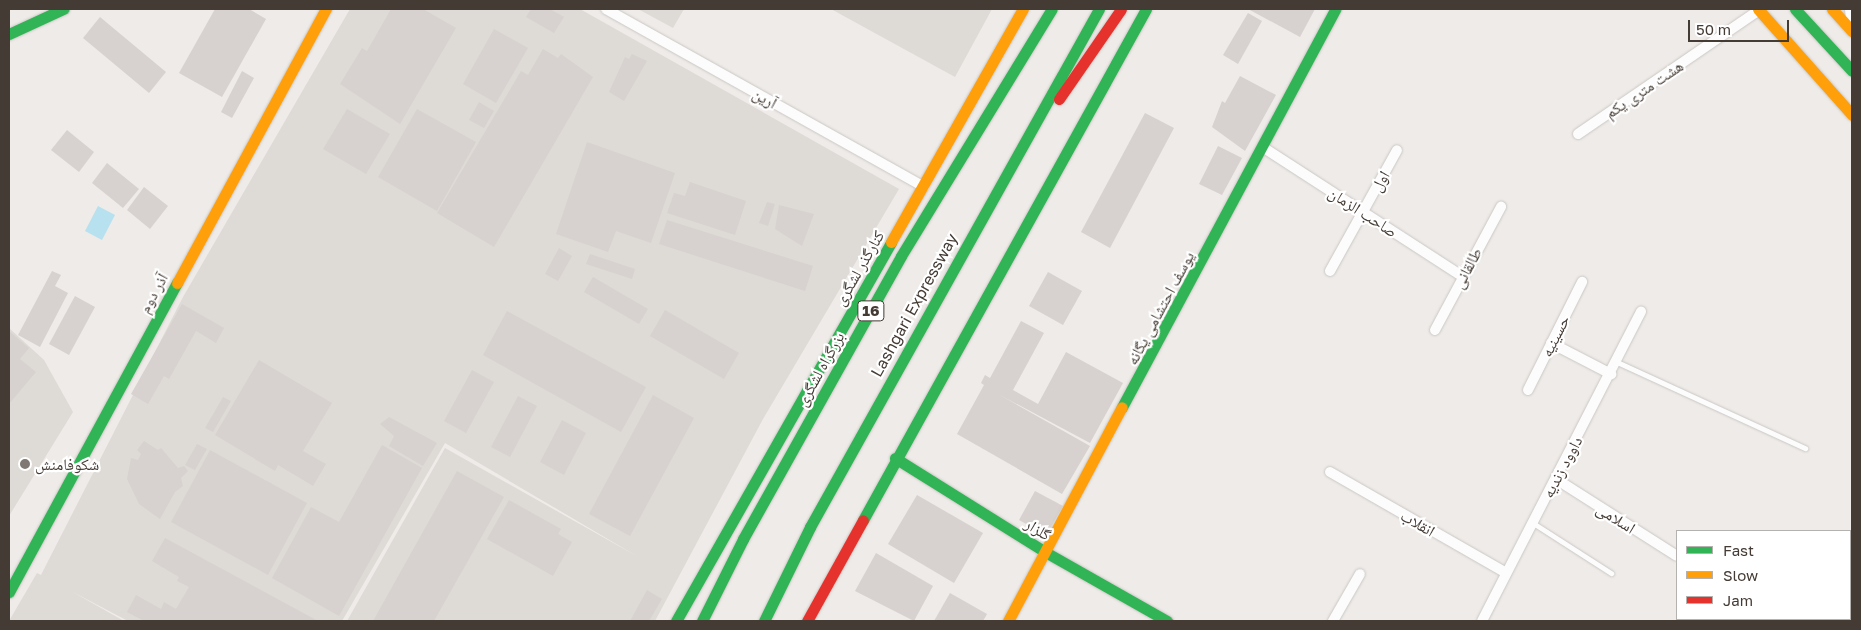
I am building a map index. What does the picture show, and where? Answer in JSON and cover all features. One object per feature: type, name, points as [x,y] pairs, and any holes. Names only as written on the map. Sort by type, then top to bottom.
[{"type":"main road","points":[[9,34],[63,9]]},
{"type":"main road","name":"آذر دوم","points":[[9,592],[326,9]]},
{"type":"main road","name":"کنارگذر لشگری","points":[[676,621],[924,187],[1023,9]]},
{"type":"main road","name":"بزرگراه لشگری","points":[[702,621],[743,539],[901,256],[1052,9]]},
{"type":"main road","name":"Lashgari Expressway","points":[[764,621],[810,527],[1027,133],[1099,9]]},
{"type":"main road","points":[[1027,133],[1064,93],[1121,9]]},
{"type":"main road","points":[[807,621],[895,458],[1146,9]]},
{"type":"main road","name":"یوسف احتشامی یگانه","points":[[1008,621],[1047,553],[1264,148],[1336,9]]},
{"type":"main road","points":[[1759,9],[1852,115]]},
{"type":"main road","points":[[1795,9],[1852,71]]},
{"type":"main road","points":[[1832,9],[1852,30]]},
{"type":"main road","name":"گلزار","points":[[895,458],[1047,553],[1167,621]]},
{"type":"street","name":"آرین","points":[[606,9],[924,187]]},
{"type":"street","name":"هشت متری یکم","points":[[1578,134],[1759,9]]},
{"type":"street","points":[[1850,9],[1852,30]]},
{"type":"street","name":"صاحب الزمان","points":[[1264,148],[1462,276]]},
{"type":"street","name":"اول","points":[[1330,271],[1398,150]]},
{"type":"street","name":"طالقانی","points":[[1435,330],[1462,276],[1501,207]]},
{"type":"street","name":"حسینیه","points":[[1528,390],[1582,282]]},
{"type":"street","name":"داوود زندیه","points":[[1482,621],[1611,374],[1641,312]]},
{"type":"street","points":[[1551,343],[1611,374]]},
{"type":"street","name":"انقلاب","points":[[1330,472],[1506,573]]},
{"type":"street","name":"اسلامی","points":[[1556,479],[1676,555]]},
{"type":"street","points":[[1333,621],[1360,574]]},
{"type":"lane","points":[[1617,362],[1805,448]]},
{"type":"lane","points":[[1533,523],[1611,573]]},
{"type":"shaded area","points":[[350,9],[580,9],[899,189],[763,419],[655,621],[347,621],[445,448],[640,558],[445,443],[342,621],[128,621],[71,591],[124,621],[9,621],[37,573],[41,575],[183,297]]},
{"type":"shaded area","points":[[638,9],[684,9],[673,28]]},
{"type":"shaded area","points":[[831,9],[992,9],[955,77]]},
{"type":"shaded area","name":"شکوفامنش","points":[[9,328],[44,360],[73,412],[9,516]]},
{"type":"water","points":[[98,206],[115,215],[102,240],[85,231]]},
{"type":"building","points":[[215,9],[249,9],[266,19],[222,97],[179,73]]},
{"type":"building","points":[[391,9],[423,9],[456,28],[400,124],[340,84],[362,48],[367,51]]},
{"type":"building","points":[[531,9],[550,9],[564,17],[554,33],[526,17]]},
{"type":"building","points":[[1248,9],[1315,9],[1300,37]]},
{"type":"building","points":[[1248,13],[1262,21],[1238,64],[1223,55]]},
{"type":"building","points":[[100,17],[166,72],[149,93],[83,38]]},
{"type":"building","points":[[494,29],[528,48],[496,103],[463,84]]},
{"type":"building","points":[[543,49],[558,58],[561,54],[593,77],[494,247],[437,213],[521,71],[528,75]]},
{"type":"building","points":[[632,54],[647,61],[624,101],[609,92],[625,57],[629,59]]},
{"type":"building","points":[[242,71],[254,78],[232,118],[221,112]]},
{"type":"building","points":[[1240,76],[1276,95],[1245,151],[1212,127],[1222,101],[1225,103]]},
{"type":"building","points":[[479,102],[494,111],[484,128],[469,120]]},
{"type":"building","points":[[347,109],[390,134],[366,174],[323,149]]},
{"type":"building","points":[[417,109],[476,142],[437,211],[378,177]]},
{"type":"building","points":[[1145,113],[1174,128],[1110,248],[1081,232]]},
{"type":"building","points":[[67,130],[94,152],[79,172],[51,150]]},
{"type":"building","points":[[587,142],[675,173],[651,243],[616,231],[608,252],[556,234]]},
{"type":"building","points":[[1218,146],[1242,158],[1222,195],[1199,184]]},
{"type":"building","points":[[107,163],[139,189],[123,208],[92,183]]},
{"type":"building","points":[[690,182],[746,201],[735,235],[667,213],[674,193],[685,196]]},
{"type":"building","points":[[144,187],[168,206],[150,229],[127,210]]},
{"type":"building","points":[[767,202],[775,204],[768,226],[759,223]]},
{"type":"building","points":[[779,205],[814,214],[802,246],[775,229]]},
{"type":"building","points":[[667,220],[813,266],[805,291],[659,244]]},
{"type":"building","points":[[559,248],[572,256],[558,281],[545,274]]},
{"type":"building","points":[[590,254],[635,269],[632,279],[586,264]]},
{"type":"building","points":[[52,271],[61,275],[55,286],[68,293],[40,347],[18,335]]},
{"type":"building","points":[[1048,272],[1082,291],[1063,325],[1029,306]]},
{"type":"building","points":[[593,277],[648,309],[639,324],[584,292]]},
{"type":"building","points":[[75,296],[95,307],[69,355],[49,344]]},
{"type":"building","points":[[182,304],[224,328],[216,343],[196,331],[169,379],[164,376],[148,404],[131,394]]},
{"type":"building","points":[[665,310],[739,353],[724,379],[650,336]]},
{"type":"building","points":[[507,311],[646,387],[621,432],[483,355]]},
{"type":"building","points":[[1021,321],[1044,333],[1013,390],[1038,404],[1066,352],[1123,383],[1090,443],[998,394],[1090,446],[1062,494],[957,434],[984,385],[981,383],[985,375],[990,378]]},
{"type":"building","points":[[9,331],[29,348],[20,359],[36,372],[9,404]]},
{"type":"building","points":[[259,360],[332,403],[303,451],[326,464],[313,486],[278,465],[275,471],[215,435]]},
{"type":"building","points":[[472,370],[494,382],[466,433],[444,421]]},
{"type":"building","points":[[653,395],[694,418],[630,536],[589,514]]},
{"type":"building","points":[[518,396],[537,406],[510,457],[491,447]]},
{"type":"building","points":[[223,397],[231,401],[213,432],[205,428]]},
{"type":"building","points":[[389,417],[437,443],[423,466],[389,446],[394,436],[380,424]]},
{"type":"building","points":[[562,420],[586,433],[564,475],[540,462]]},
{"type":"building","points":[[144,441],[158,450],[161,448],[178,468],[184,466],[188,471],[181,478],[183,486],[175,492],[160,519],[139,504],[127,479],[131,458],[138,460],[141,454],[137,450]]},
{"type":"building","points":[[197,444],[207,449],[195,470],[185,465]]},
{"type":"building","points":[[382,445],[422,468],[339,616],[272,578],[311,507],[339,522]]},
{"type":"building","points":[[210,450],[307,503],[268,575],[171,522]]},
{"type":"building","points":[[457,471],[504,497],[434,621],[373,621]]},
{"type":"building","points":[[1035,491],[1063,506],[1051,527],[1039,531],[1019,520]]},
{"type":"building","points":[[917,495],[983,533],[954,583],[888,544]]},
{"type":"building","points":[[509,500],[561,529],[558,534],[572,542],[553,576],[487,539]]},
{"type":"building","points":[[165,538],[318,621],[144,621],[127,612],[136,595],[161,609],[164,602],[176,609],[189,587],[177,581],[179,577],[152,561]]},
{"type":"building","points":[[876,553],[933,586],[914,621],[855,591]]},
{"type":"building","points":[[647,590],[662,599],[649,621],[630,621]]},
{"type":"building","points":[[950,593],[987,614],[983,621],[934,621]]},
{"type":"traffic: fast","points":[[9,34],[63,9]]},
{"type":"traffic: fast","points":[[702,621],[743,539],[901,256],[1052,9]]},
{"type":"traffic: fast","points":[[764,621],[810,527],[1099,9]]},
{"type":"traffic: fast","points":[[863,520],[1146,9]]},
{"type":"traffic: fast","points":[[1122,407],[1335,9]]},
{"type":"traffic: fast","points":[[1795,9],[1852,71]]},
{"type":"traffic: fast","points":[[676,621],[891,242]]},
{"type":"traffic: fast","points":[[9,592],[177,283]]},
{"type":"traffic: fast","points":[[895,458],[1047,553],[1167,621]]},
{"type":"traffic: slow","points":[[177,283],[326,9]]},
{"type":"traffic: slow","points":[[891,242],[1023,9]]},
{"type":"traffic: slow","points":[[1758,9],[1852,115]]},
{"type":"traffic: slow","points":[[1832,9],[1852,31]]},
{"type":"traffic: slow","points":[[1008,621],[1122,407]]},
{"type":"traffic: jam","points":[[1059,99],[1121,9]]},
{"type":"traffic: jam","points":[[807,621],[863,520]]},
{"type":"place","name":"شکوفامنش","points":[[25,464]]}]
